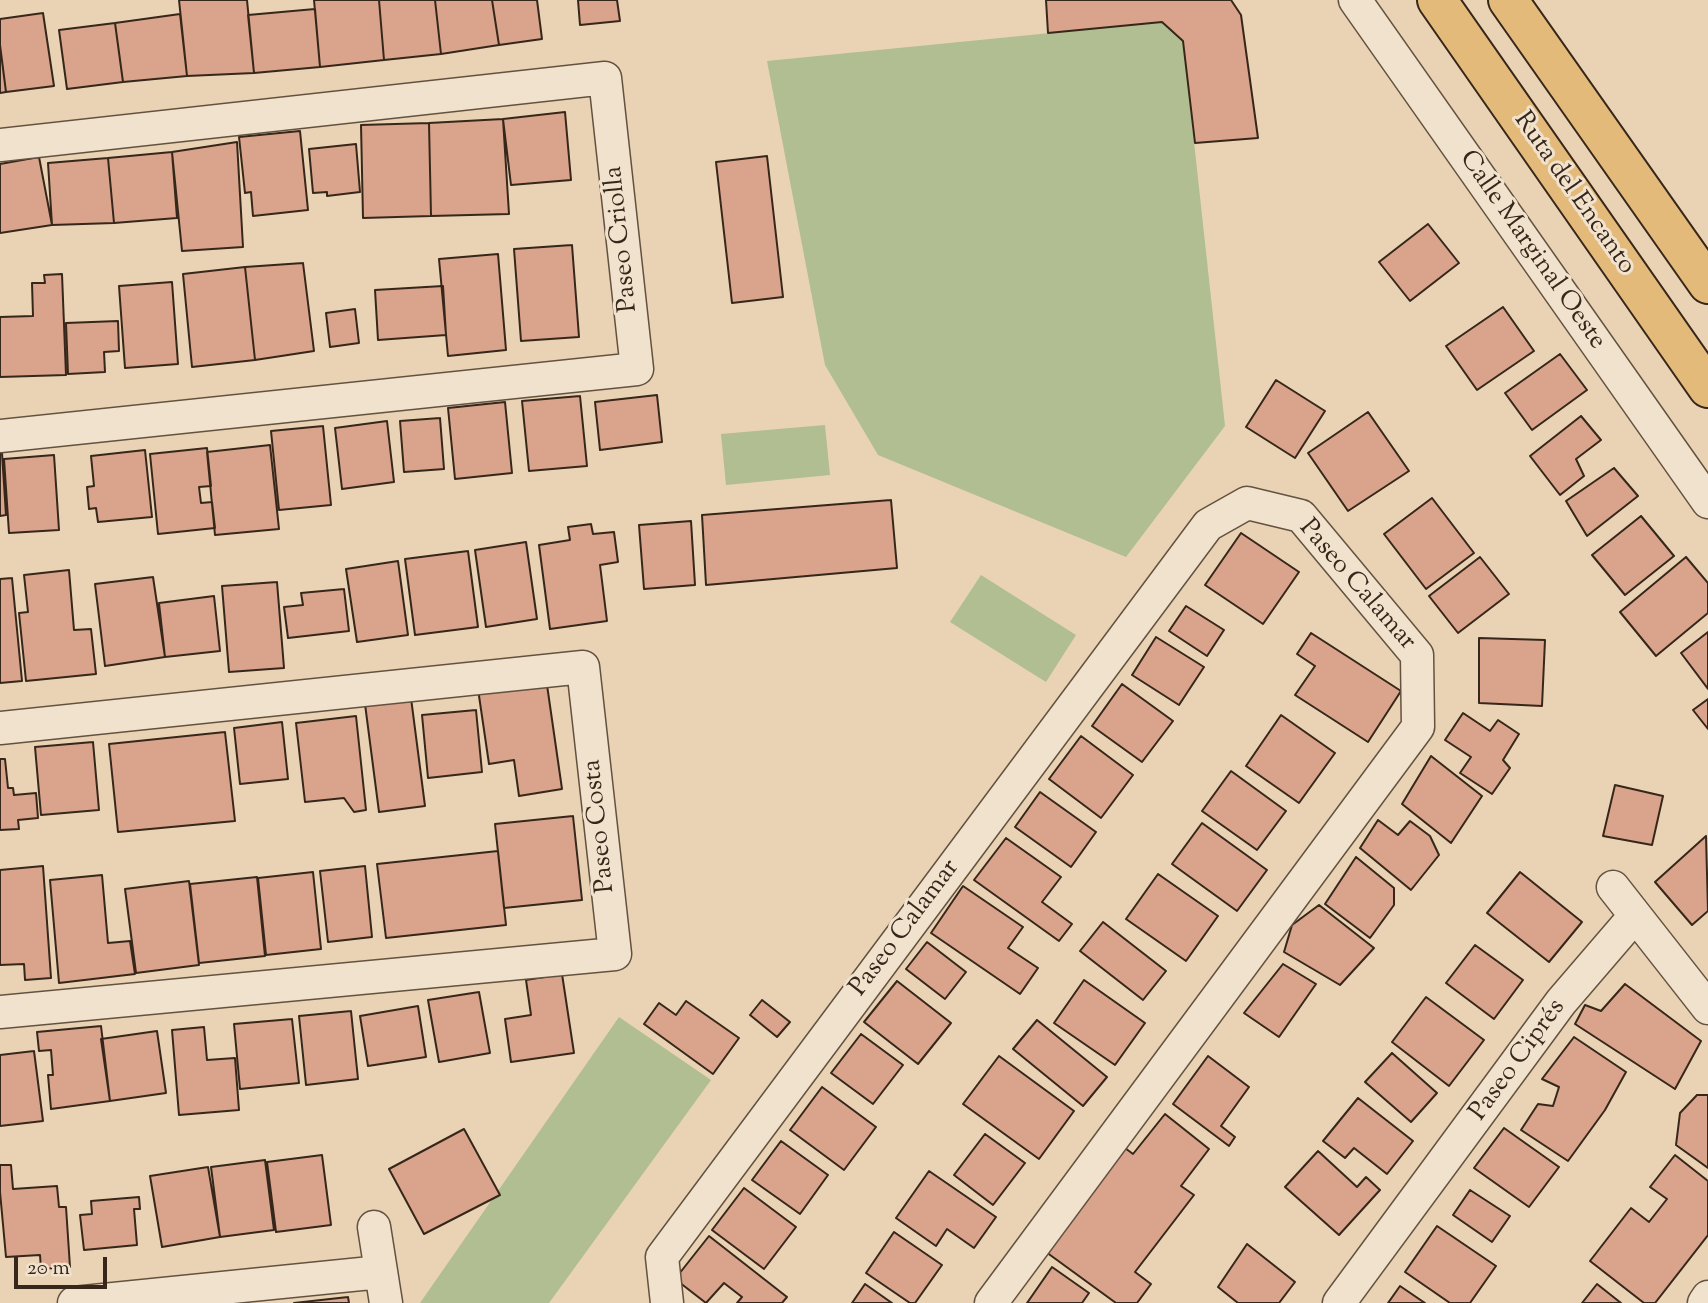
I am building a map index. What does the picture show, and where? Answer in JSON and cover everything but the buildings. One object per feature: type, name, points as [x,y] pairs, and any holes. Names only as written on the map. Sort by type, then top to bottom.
[{"type":"main road","name":"Ruta del Encanto","points":[[1437,0],[1708,388]]},
{"type":"main road","points":[[1508,0],[1708,284]]},
{"type":"street","name":"Calle Marginal Oeste","points":[[1355,0],[1708,502]]},
{"type":"street","name":"Paseo Criolla","points":[[0,145],[605,78],[637,369],[0,436]]},
{"type":"street","name":"Paseo Calamar","points":[[666,1296],[662,1257],[1208,524],[1248,503],[1301,516],[1418,655],[1418,727],[990,1303]]},
{"type":"street","name":"Paseo Costa","points":[[0,728],[583,667],[615,954],[0,1012]]},
{"type":"street","points":[[1613,887],[1708,1008]]},
{"type":"street","name":"Paseo Ciprés","points":[[1339,1303],[1561,1002],[1634,917]]},
{"type":"street","points":[[374,1227],[386,1303]]},
{"type":"street","points":[[74,1303],[381,1272]]},
{"type":"street","points":[[1704,1303],[1708,1297]]},
{"type":"green space","points":[[1162,22],[1183,41],[1225,426],[1126,557],[878,455],[825,365],[767,61]]},
{"type":"green space","points":[[825,425],[830,475],[726,485],[721,434]]},
{"type":"green space","points":[[981,575],[1076,635],[1046,682],[950,622]]},
{"type":"green space","points":[[619,1017],[711,1080],[549,1303],[420,1303]]}]
